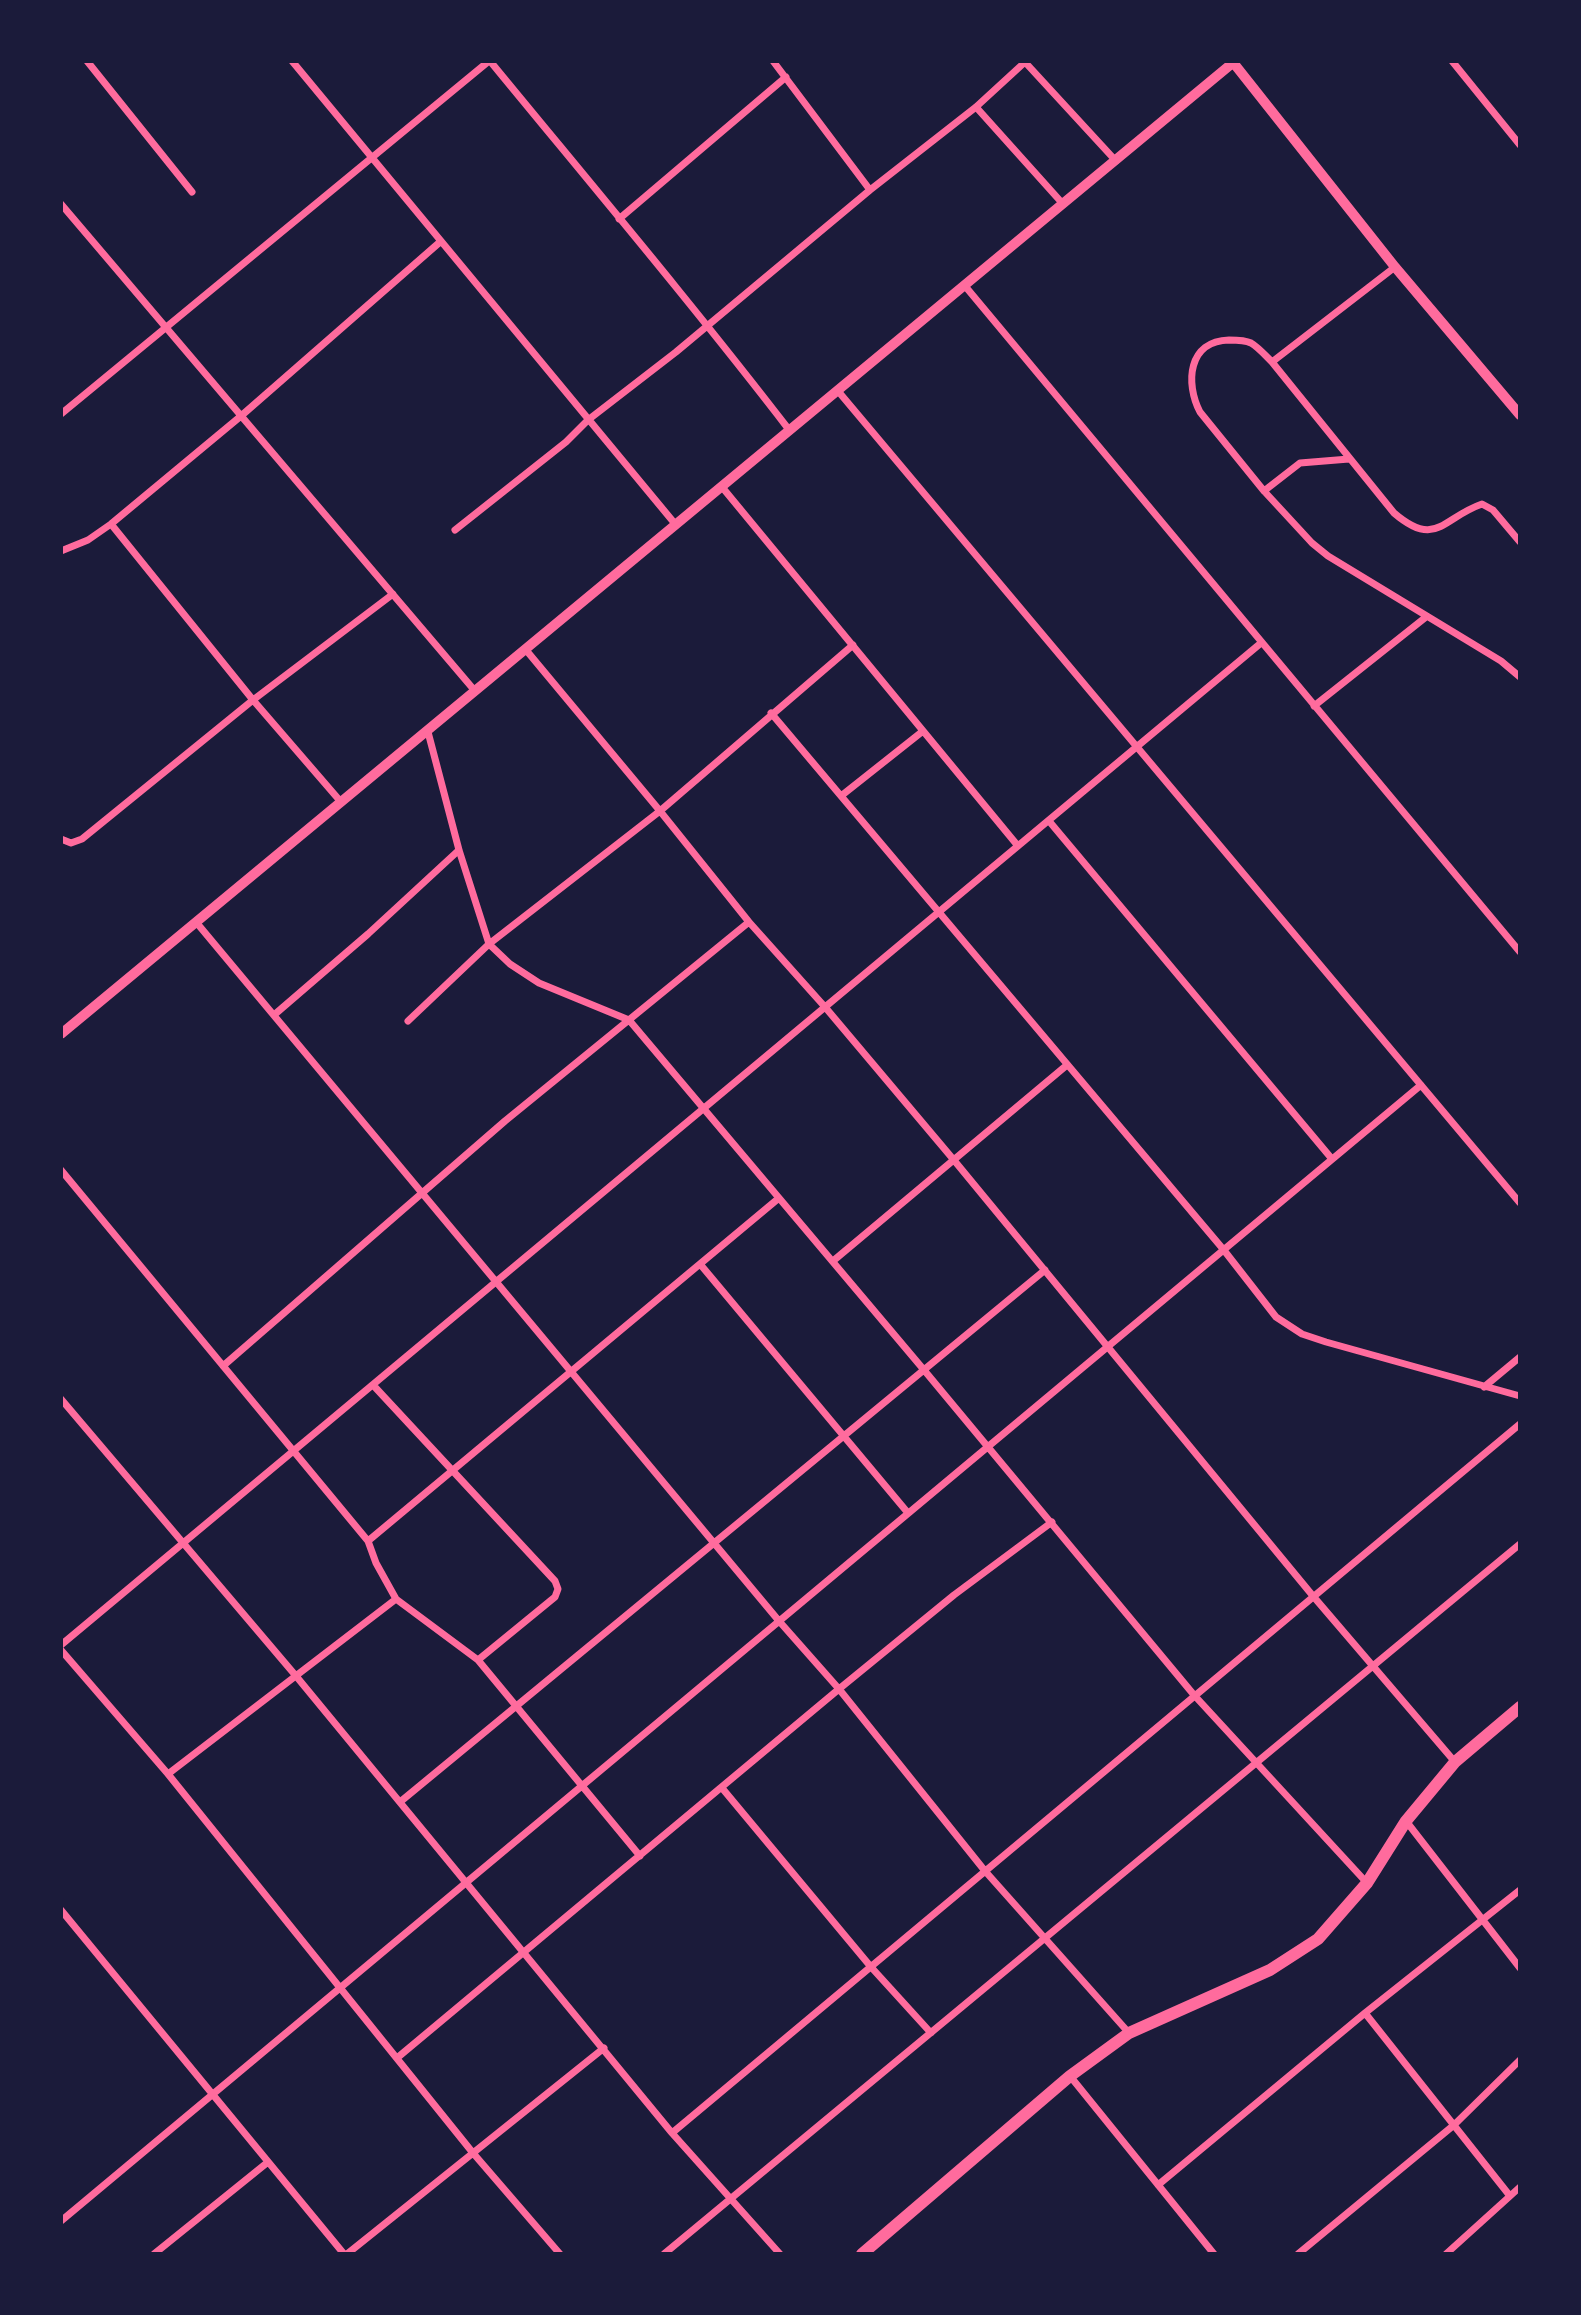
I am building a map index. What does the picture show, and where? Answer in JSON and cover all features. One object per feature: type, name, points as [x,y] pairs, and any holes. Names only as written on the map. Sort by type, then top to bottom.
[{"type":"main road","points":[[862,2254],[1070,2076],[1129,2033],[1270,1970],[1318,1939],[1367,1883],[1406,1821],[1455,1762],[1520,1707]]},
{"type":"street","points":[[87,61],[192,192]]},
{"type":"street","points":[[292,61],[676,525]]},
{"type":"street","points":[[61,414],[490,61],[708,324],[790,431]]},
{"type":"street","points":[[773,61],[870,190]]},
{"type":"street","points":[[1452,61],[1520,145]]},
{"type":"street","points":[[455,530],[566,442],[588,420],[676,352],[870,190],[976,107],[1025,62],[1116,161]]},
{"type":"street","points":[[61,1034],[1233,62],[1395,267],[1520,415]]},
{"type":"street","points":[[619,219],[786,78]]},
{"type":"street","points":[[976,107],[1063,204]]},
{"type":"street","points":[[61,204],[475,691]]},
{"type":"street","points":[[61,551],[88,540],[111,524],[241,416],[440,242]]},
{"type":"street","points":[[1272,362],[1395,267]]},
{"type":"street","points":[[965,286],[1520,952]]},
{"type":"street","points":[[1520,542],[1493,510],[1482,504],[1467,509],[1442,527],[1427,530],[1411,527],[1394,513],[1272,362],[1251,343],[1216,341],[1204,348],[1195,361],[1190,383],[1200,412],[1264,491],[1312,543],[1328,556],[1501,661],[1520,677]]},
{"type":"street","points":[[838,391],[1520,1203]]},
{"type":"street","points":[[1264,491],[1300,463],[1349,459]]},
{"type":"street","points":[[722,487],[1018,846]]},
{"type":"street","points":[[111,524],[253,700],[341,802]]},
{"type":"street","points":[[61,839],[71,843],[82,839],[253,700],[393,594]]},
{"type":"street","points":[[1314,706],[1426,617]]},
{"type":"street","points":[[560,2254],[473,2153],[168,1774],[61,1648],[1261,643]]},
{"type":"street","points":[[408,1021],[489,944],[660,811],[853,645]]},
{"type":"street","points":[[526,650],[749,922],[825,1007],[953,1159],[1313,1596],[1455,1762]]},
{"type":"street","points":[[771,713],[1223,1250],[1276,1317],[1302,1334],[1520,1396]]},
{"type":"street","points":[[841,796],[923,731]]},
{"type":"street","points":[[428,732],[459,850],[489,944],[510,964],[539,983],[629,1020],[1052,1522],[1194,1695],[1367,1883]]},
{"type":"street","points":[[1049,821],[1332,1159]]},
{"type":"street","points":[[274,1015],[368,934],[459,850]]},
{"type":"street","points":[[196,922],[779,1621],[839,1689],[985,1871],[1129,2033]]},
{"type":"street","points":[[223,1366],[505,1121],[749,922]]},
{"type":"street","points":[[833,1261],[1067,1065]]},
{"type":"street","points":[[61,2221],[1420,1085]]},
{"type":"street","points":[[61,1170],[368,1541],[376,1563],[396,1599],[478,1660],[640,1856]]},
{"type":"street","points":[[368,1541],[779,1198]]},
{"type":"street","points":[[700,1264],[908,1513]]},
{"type":"street","points":[[400,1802],[1045,1270]]},
{"type":"street","points":[[1484,1387],[1520,1357]]},
{"type":"street","points":[[373,1385],[555,1581],[558,1589],[555,1597],[478,1660]]},
{"type":"street","points":[[61,1399],[296,1676],[672,2133],[732,2197],[780,2254]]},
{"type":"street","points":[[672,2133],[1520,1424]]},
{"type":"street","points":[[397,2058],[839,1689],[954,1595],[1052,1522]]},
{"type":"street","points":[[664,2254],[1520,1544]]},
{"type":"street","points":[[168,1774],[396,1599]]},
{"type":"street","points":[[722,1788],[871,1967],[931,2033]]},
{"type":"street","points":[[1406,1821],[1520,1968]]},
{"type":"street","points":[[1158,2185],[1365,2013],[1520,1890]]},
{"type":"street","points":[[61,1910],[346,2254],[604,2048]]},
{"type":"street","points":[[1365,2013],[1510,2196]]},
{"type":"street","points":[[1298,2254],[1454,2124],[1520,2060]]},
{"type":"street","points":[[1070,2076],[1214,2254]]},
{"type":"street","points":[[154,2254],[268,2162]]},
{"type":"street","points":[[1446,2254],[1520,2187]]}]
